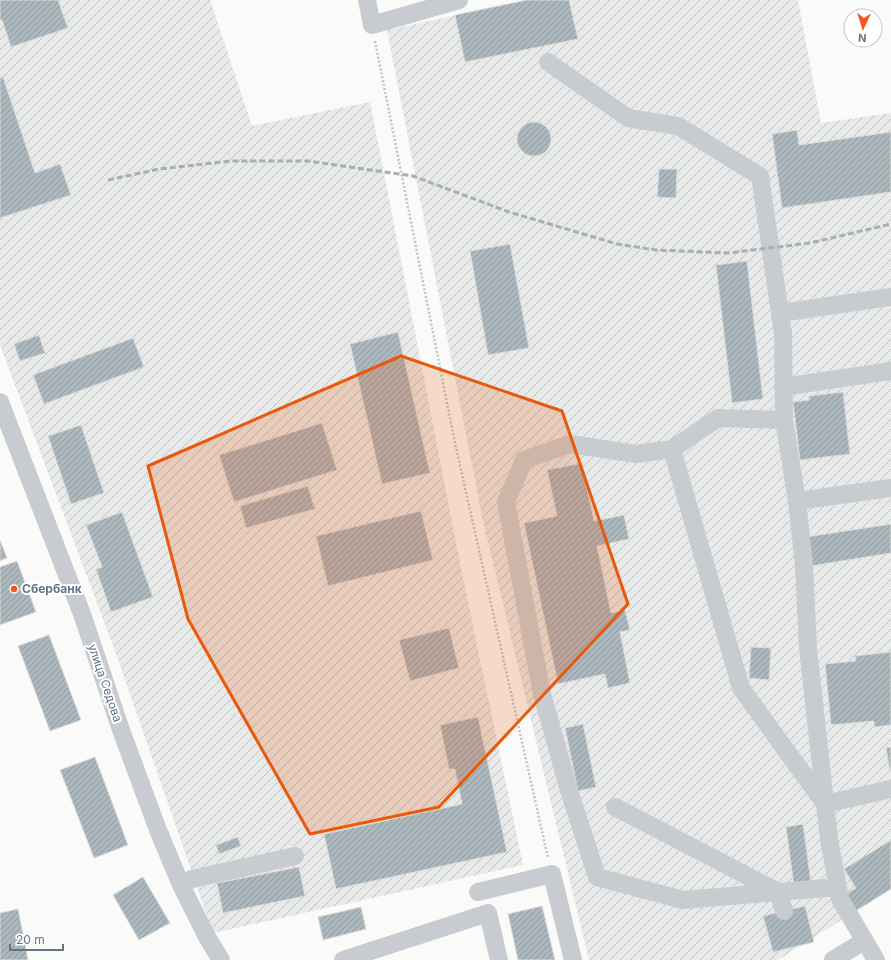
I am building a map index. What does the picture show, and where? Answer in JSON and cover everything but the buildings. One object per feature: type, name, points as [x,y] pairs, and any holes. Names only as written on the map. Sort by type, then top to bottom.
[{"type":"street","points":[[367,0],[372,25],[459,0]]},
{"type":"street","points":[[548,62],[628,118],[678,126],[760,176],[780,314],[782,334],[784,420],[797,501],[804,564],[808,648],[829,839],[840,899],[876,960]]},
{"type":"street","points":[[780,314],[891,297]]},
{"type":"street","points":[[783,387],[891,371]]},
{"type":"street","name":"улица Седова","points":[[0,402],[82,614],[121,730],[158,830],[207,937],[221,960]]},
{"type":"street","points":[[784,420],[718,418],[672,449],[636,454],[570,444],[524,460],[506,502],[542,694],[569,790],[597,877],[682,900],[838,887]]},
{"type":"street","points":[[672,449],[741,688],[825,804]]},
{"type":"street","points":[[797,501],[891,488]]},
{"type":"street","points":[[825,804],[891,789]]},
{"type":"street","points":[[616,807],[778,892],[784,911]]},
{"type":"street","points":[[182,885],[192,879],[295,856]]},
{"type":"street","points":[[478,892],[552,874],[574,960]]},
{"type":"street","points":[[343,960],[488,913],[499,960]]},
{"type":"street","points":[[833,960],[864,941]]},
{"type":"path","points":[[372,25],[455,443],[552,874]]},
{"type":"highlighted area","points":[[401,356],[562,411],[628,604],[439,807],[310,834],[188,619],[148,466]]},
{"type":"shaded area","points":[[0,0],[210,0],[252,126],[370,102],[462,573],[523,865],[213,933],[115,651],[0,345]]},
{"type":"shaded area","points":[[527,0],[798,0],[821,123],[891,113],[891,889],[778,960],[589,960],[483,521],[387,30]]},
{"type":"railway","points":[[108,180],[159,169],[231,161],[308,161],[413,176],[509,212],[617,244],[656,250],[728,253],[810,243],[891,224]]},
{"type":"place","name":"Сбербанк","points":[[14,589]]}]
